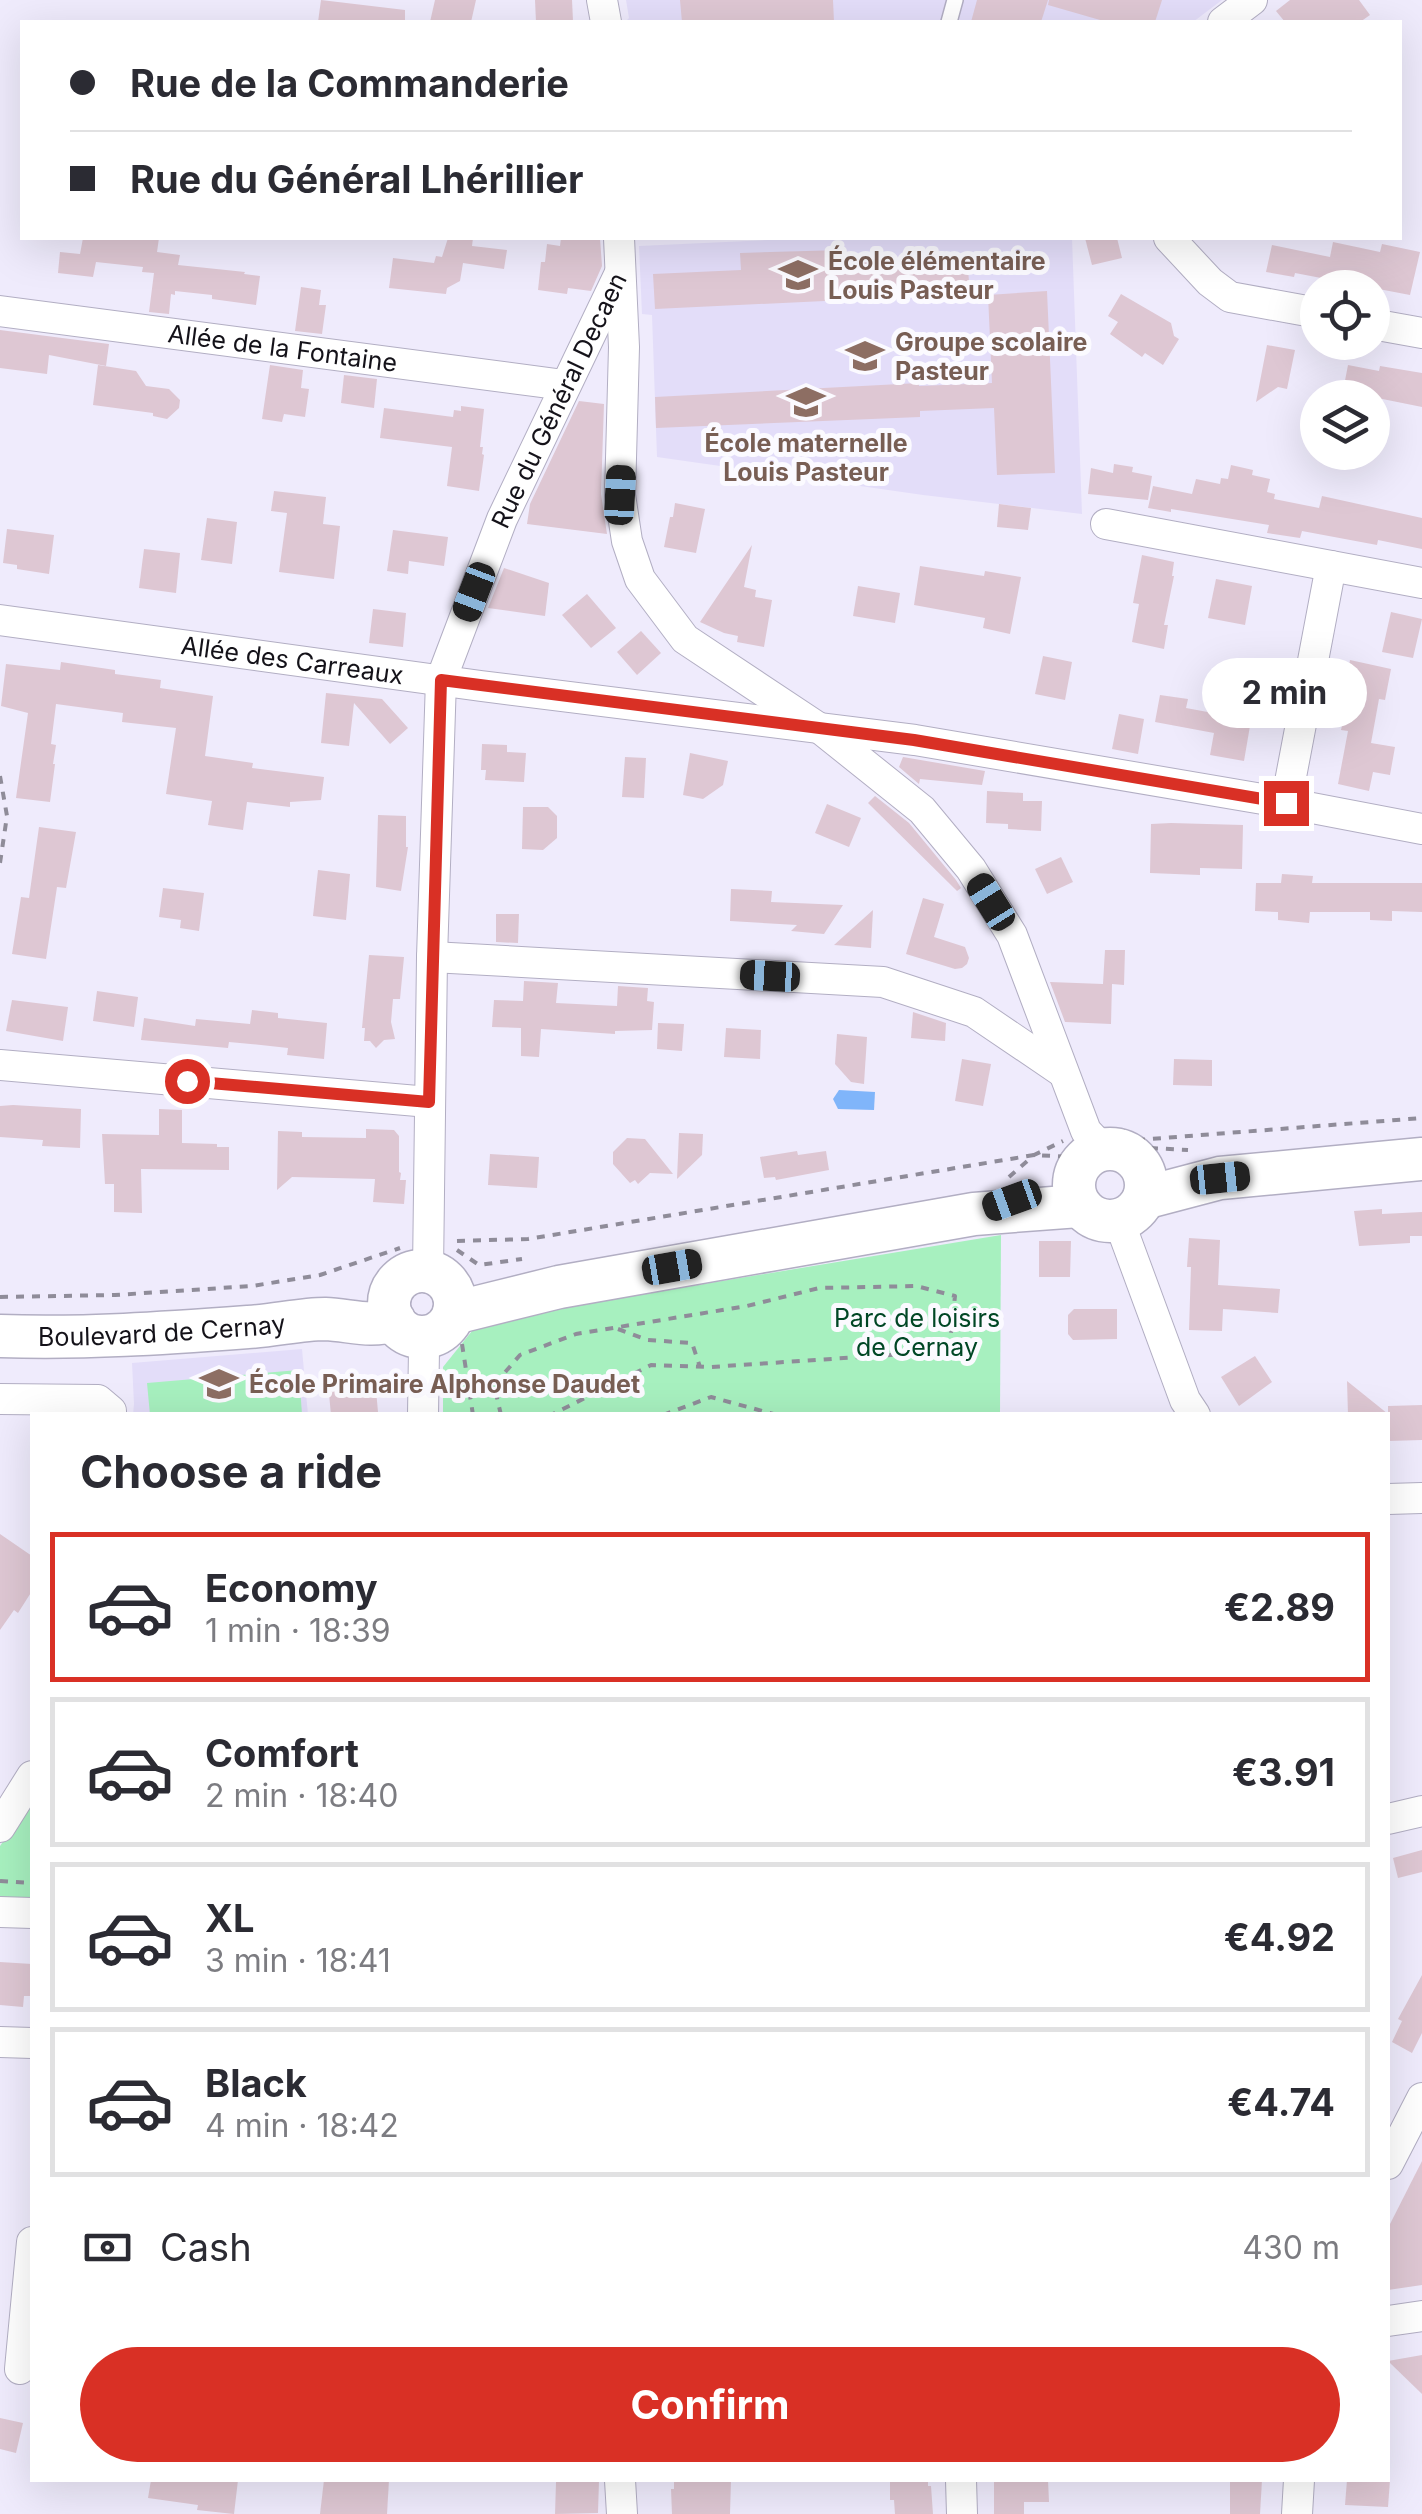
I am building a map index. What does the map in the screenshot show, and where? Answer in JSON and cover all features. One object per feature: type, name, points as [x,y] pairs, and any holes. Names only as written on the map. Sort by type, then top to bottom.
[{"type":"street","points":[[1226,20],[1252,0]]},
{"type":"street","name":"Rue du Général Decaen","points":[[423,1412],[423,1360],[430,1301],[429,1102],[441,680],[502,519],[620,273],[619,240]]},
{"type":"street","points":[[1171,240],[1199,272],[1230,296],[1300,310]]},
{"type":"street","points":[[620,273],[624,347],[620,495],[627,541],[640,580],[685,639],[822,730],[922,810],[970,869],[1012,936],[1061,1071],[1108,1172],[1185,1400],[1194,1412]]},
{"type":"street","name":"Allée de la Fontaine","points":[[0,311],[564,385]]},
{"type":"street","points":[[1390,327],[1422,333]]},
{"type":"street","points":[[1106,524],[1422,583]]},
{"type":"street","points":[[1286,803],[1331,566]]},
{"type":"street","name":"Allée des Carreaux","points":[[0,620],[914,740],[1422,829]]},
{"type":"street","points":[[432,957],[884,982],[974,1012],[1061,1071]]},
{"type":"street","points":[[0,1065],[429,1102]]},
{"type":"street","name":"Boulevard de Cernay","points":[[0,1336],[164,1333],[325,1319],[344,1309],[430,1301],[547,1272],[974,1214],[1108,1172],[1211,1164],[1422,1159]]},
{"type":"street","points":[[0,1399],[98,1400],[111,1412]]},
{"type":"street","points":[[1390,1499],[1422,1498]]},
{"type":"street","points":[[0,1827],[30,1779]]},
{"type":"street","points":[[1390,1819],[1422,1811]]},
{"type":"street","points":[[0,1912],[30,1913]]},
{"type":"street","points":[[0,2042],[30,2043]]},
{"type":"street","points":[[1390,2160],[1422,2098]]},
{"type":"street","points":[[18,2368],[30,2260]]},
{"type":"street","points":[[1390,2321],[1422,2316]]},
{"type":"street","points":[[620,2482],[622,2514]]},
{"type":"street","points":[[961,2482],[962,2514]]},
{"type":"street","points":[[1297,2514],[1299,2482]]},
{"type":"path","points":[[0,776],[8,816],[0,863]]},
{"type":"path","points":[[430,1301],[528,1239],[1034,1155],[1108,1172],[1422,1118]]},
{"type":"path","points":[[1034,1155],[1108,1172],[1149,1148],[1211,1164]]},
{"type":"path","points":[[1006,1179],[1034,1155]]},
{"type":"path","points":[[0,1297],[116,1295],[252,1286],[320,1275],[410,1244],[472,1412]]},
{"type":"path","points":[[430,1301],[458,1250],[479,1266],[547,1272]]},
{"type":"path","points":[[500,1412],[494,1385],[520,1355],[576,1334],[746,1306],[820,1288],[916,1286],[955,1296],[949,1351],[700,1367],[652,1365],[556,1412]]},
{"type":"path","points":[[614,1328],[648,1340],[692,1343],[700,1367]]},
{"type":"path","points":[[672,1412],[711,1397],[765,1412]]},
{"type":"path","points":[[0,1882],[30,1883]]},
{"type":"shaded area","points":[[626,0],[1222,0],[1196,20],[629,18]]},
{"type":"shaded area","name":"Groupe scolaire Pasteur","points":[[770,240],[1072,240],[1082,514],[657,457],[652,315],[642,314],[639,246]]},
{"type":"shaded area","name":"École Primaire Alphonse Daudet","points":[[302,1349],[308,1412],[133,1412],[132,1363]]},
{"type":"green space","name":"Parc de loisirs de Cernay","points":[[1001,1235],[1000,1412],[443,1412],[443,1367],[480,1321]]},
{"type":"green space","points":[[299,1370],[302,1412],[150,1412],[147,1383]]},
{"type":"green space","points":[[30,1803],[30,1899],[0,1900],[0,1846]]},
{"type":"water","points":[[839,1090],[875,1092],[874,1110],[838,1109],[833,1099]]},
{"type":"building","points":[[321,0],[405,10],[405,20],[318,20]]},
{"type":"building","points":[[435,0],[476,0],[471,20],[430,20]]},
{"type":"building","points":[[535,0],[572,0],[573,20],[536,20]]},
{"type":"building","points":[[680,0],[833,0],[834,20],[682,20]]},
{"type":"building","points":[[977,0],[1048,0],[1042,20],[972,20]]},
{"type":"building","points":[[1049,0],[1162,0],[1156,20],[1100,20],[1048,5]]},
{"type":"building","points":[[1290,0],[1359,0],[1370,15],[1363,20],[1283,20],[1276,11]]},
{"type":"building","points":[[83,240],[159,240],[157,252],[180,255],[178,265],[260,276],[256,305],[175,291],[175,295],[171,294],[169,314],[149,312],[154,273],[142,272],[143,267],[96,262],[93,277],[58,273],[60,252],[80,254]]},
{"type":"building","points":[[447,240],[473,240],[472,246],[507,250],[504,269],[463,263],[460,281],[447,288],[446,294],[389,288],[393,258],[434,263],[436,256],[442,257]]},
{"type":"building","points":[[561,240],[600,240],[602,266],[591,291],[568,288],[567,294],[538,290],[547,244],[560,246]]},
{"type":"building","points":[[1086,240],[1118,240],[1122,258],[1092,265]]},
{"type":"building","points":[[1333,242],[1380,252],[1382,244],[1420,252],[1410,295],[1390,291],[1390,270],[1300,270],[1294,277],[1266,272],[1272,245],[1330,257]]},
{"type":"building","points":[[842,250],[842,263],[967,257],[970,294],[655,309],[653,274],[741,270],[740,253]]},
{"type":"building","points":[[301,287],[321,290],[319,305],[326,305],[322,334],[295,331]]},
{"type":"building","points":[[1047,291],[1055,473],[997,475],[994,408],[920,411],[920,417],[656,428],[655,397],[919,383],[992,383],[988,295]]},
{"type":"building","points":[[1121,294],[1171,323],[1174,336],[1179,339],[1163,365],[1145,353],[1142,357],[1110,334],[1118,322],[1108,316]]},
{"type":"building","points":[[0,330],[109,344],[106,366],[49,355],[47,374],[0,368]]},
{"type":"building","points":[[1267,345],[1295,350],[1287,389],[1278,387],[1256,402]]},
{"type":"building","points":[[98,365],[136,371],[146,386],[169,389],[180,400],[179,408],[167,419],[153,413],[93,405]]},
{"type":"building","points":[[270,365],[303,370],[301,388],[309,389],[305,417],[284,414],[282,422],[262,419]]},
{"type":"building","points":[[1348,365],[1422,373],[1422,407],[1390,401],[1390,380],[1345,380]]},
{"type":"building","points":[[344,375],[377,379],[374,408],[341,403]]},
{"type":"building","points":[[579,401],[604,404],[601,494],[607,534],[527,524],[530,504]]},
{"type":"building","points":[[461,406],[484,409],[479,491],[447,486],[452,447],[380,438],[384,408],[453,417],[454,410],[461,411]]},
{"type":"building","points":[[1114,464],[1152,476],[1148,500],[1088,494],[1091,468],[1113,473]]},
{"type":"building","points":[[1231,465],[1270,479],[1267,492],[1275,494],[1274,499],[1319,508],[1322,496],[1422,518],[1422,549],[1302,531],[1300,538],[1267,533],[1269,525],[1148,508],[1153,486],[1192,494],[1196,479],[1220,484],[1221,478],[1228,479]]},
{"type":"building","points":[[274,491],[326,497],[323,524],[340,526],[334,579],[279,572],[287,513],[271,511]]},
{"type":"building","points":[[675,503],[705,509],[696,553],[664,547]]},
{"type":"building","points":[[999,504],[1031,508],[1028,530],[997,527]]},
{"type":"building","points":[[207,518],[237,522],[232,564],[201,560]]},
{"type":"building","points":[[7,529],[54,535],[49,574],[3,563]]},
{"type":"building","points":[[393,530],[448,537],[444,566],[409,561],[408,574],[387,571]]},
{"type":"building","points":[[752,545],[744,587],[756,590],[755,597],[772,600],[764,647],[737,642],[738,636],[700,622]]},
{"type":"building","points":[[144,549],[180,553],[176,593],[139,588]]},
{"type":"building","points":[[1142,555],[1174,562],[1164,649],[1132,642],[1139,604],[1133,603]]},
{"type":"building","points":[[920,566],[984,576],[985,571],[1021,577],[1010,634],[983,628],[985,618],[914,605]]},
{"type":"building","points":[[504,568],[549,583],[545,616],[488,608]]},
{"type":"building","points":[[1216,579],[1252,586],[1245,625],[1208,618]]},
{"type":"building","points":[[858,586],[900,593],[895,623],[853,616]]},
{"type":"building","points":[[587,594],[616,628],[591,648],[562,615]]},
{"type":"building","points":[[373,609],[406,613],[403,647],[369,643]]},
{"type":"building","points":[[1391,612],[1422,619],[1413,658],[1382,652]]},
{"type":"building","points":[[641,631],[661,653],[637,675],[617,652]]},
{"type":"building","points":[[1043,656],[1072,662],[1065,700],[1035,694]]},
{"type":"building","points":[[1350,660],[1391,669],[1385,700],[1379,699],[1371,743],[1395,747],[1390,775],[1373,772],[1369,791],[1338,784],[1348,731],[1341,730],[1350,690],[1345,689]]},
{"type":"building","points":[[61,662],[161,680],[160,688],[213,696],[205,756],[253,763],[252,768],[324,777],[321,800],[290,802],[290,807],[247,802],[243,830],[208,825],[212,801],[166,794],[176,728],[122,722],[123,713],[56,704],[50,802],[16,798],[28,713],[1,706],[6,664],[60,670]]},
{"type":"building","points":[[1249,675],[1272,680],[1267,705],[1244,701]]},
{"type":"building","points":[[326,693],[382,699],[408,728],[390,744],[354,703],[349,746],[321,743]]},
{"type":"building","points":[[1160,695],[1188,699],[1186,708],[1251,720],[1244,761],[1210,755],[1214,733],[1155,722]]},
{"type":"building","points":[[1119,714],[1144,719],[1138,754],[1112,749]]},
{"type":"building","points":[[482,744],[507,745],[507,752],[526,753],[524,782],[485,780],[486,770],[481,770]]},
{"type":"building","points":[[690,753],[728,761],[723,785],[703,799],[683,795]]},
{"type":"building","points":[[625,757],[646,758],[644,798],[622,797]]},
{"type":"building","points":[[903,757],[985,771],[982,785],[920,779],[919,784],[899,767]]},
{"type":"building","points":[[987,791],[1023,793],[1023,801],[1042,801],[1041,831],[986,823]]},
{"type":"building","points":[[875,796],[909,823],[961,888],[957,891],[868,803]]},
{"type":"building","points":[[827,804],[861,818],[849,847],[815,833]]},
{"type":"building","points":[[523,807],[548,807],[557,816],[557,838],[543,850],[522,849]]},
{"type":"building","points":[[378,815],[406,816],[408,847],[401,891],[376,887]]},
{"type":"building","points":[[1151,824],[1243,825],[1242,869],[1200,868],[1200,875],[1150,873]]},
{"type":"building","points":[[39,827],[76,832],[66,888],[57,887],[46,959],[12,954],[21,897],[29,898]]},
{"type":"building","points":[[1061,857],[1073,882],[1047,894],[1035,869]]},
{"type":"building","points":[[318,870],[350,874],[346,920],[313,916]]},
{"type":"building","points":[[1282,874],[1313,876],[1312,883],[1422,883],[1422,912],[1392,911],[1392,921],[1370,920],[1370,912],[1310,912],[1309,923],[1278,920],[1278,912],[1255,911],[1256,883],[1281,883]]},
{"type":"building","points":[[163,888],[204,893],[199,931],[180,928],[181,920],[159,917]]},
{"type":"building","points":[[731,889],[772,891],[771,902],[843,905],[824,934],[791,931],[797,925],[730,921]]},
{"type":"building","points":[[923,898],[944,904],[934,937],[965,947],[969,958],[962,968],[906,954]]},
{"type":"building","points":[[873,910],[871,948],[834,945]]},
{"type":"building","points":[[496,914],[519,914],[518,943],[496,942]]},
{"type":"building","points":[[1105,950],[1125,950],[1124,985],[1112,984],[1111,1024],[1065,1022],[1050,982],[1103,984]]},
{"type":"building","points":[[369,955],[404,957],[400,999],[393,999],[391,1022],[395,1039],[384,1040],[376,1048],[370,1041],[364,1041],[362,1028]]},
{"type":"building","points":[[524,981],[558,983],[556,1003],[617,1006],[618,986],[648,988],[647,1001],[654,1002],[652,1030],[615,1034],[541,1029],[539,1057],[521,1056],[521,1028],[492,1027],[494,1000],[523,1001]]},
{"type":"building","points":[[97,991],[138,997],[134,1027],[93,1021]]},
{"type":"building","points":[[12,1000],[68,1007],[63,1041],[6,1031]]},
{"type":"building","points":[[252,1010],[278,1013],[278,1018],[327,1023],[324,1059],[287,1055],[288,1048],[261,1045],[229,1042],[228,1048],[141,1040],[144,1018],[195,1026],[196,1019],[250,1024]]},
{"type":"building","points":[[913,1012],[946,1023],[945,1041],[911,1038]]},
{"type":"building","points":[[658,1023],[684,1024],[682,1051],[657,1049]]},
{"type":"building","points":[[726,1028],[761,1030],[760,1059],[724,1057]]},
{"type":"building","points":[[837,1034],[867,1037],[864,1084],[851,1082],[835,1064]]},
{"type":"building","points":[[962,1059],[991,1064],[983,1106],[955,1101]]},
{"type":"building","points":[[1174,1059],[1212,1060],[1212,1086],[1173,1085]]},
{"type":"building","points":[[0,1106],[81,1109],[80,1148],[42,1146],[43,1140],[0,1137]]},
{"type":"building","points":[[159,1109],[182,1110],[182,1143],[229,1147],[229,1170],[141,1169],[142,1213],[114,1212],[114,1184],[105,1184],[102,1134],[159,1135]]},
{"type":"building","points":[[366,1129],[394,1130],[399,1136],[400,1180],[406,1180],[404,1204],[373,1202],[375,1179],[292,1177],[277,1190],[278,1131],[302,1132],[302,1137],[366,1138]]},
{"type":"building","points":[[679,1133],[703,1134],[702,1155],[677,1179]]},
{"type":"building","points":[[627,1138],[645,1139],[673,1174],[650,1173],[638,1184],[635,1180],[630,1183],[613,1164],[613,1152]]},
{"type":"building","points":[[797,1151],[798,1155],[826,1151],[829,1170],[776,1180],[764,1178],[760,1157]]},
{"type":"building","points":[[490,1154],[539,1157],[537,1188],[488,1185]]},
{"type":"building","points":[[1382,1209],[1382,1214],[1422,1212],[1422,1236],[1410,1236],[1410,1243],[1359,1246],[1354,1211]]},
{"type":"building","points":[[1189,1238],[1220,1240],[1218,1285],[1280,1289],[1278,1313],[1223,1309],[1222,1331],[1189,1330]]},
{"type":"building","points":[[1039,1241],[1071,1241],[1070,1277],[1039,1277]]},
{"type":"building","points":[[1074,1309],[1117,1309],[1117,1339],[1073,1340],[1068,1334],[1068,1315]]},
{"type":"building","points":[[1255,1356],[1272,1382],[1239,1406],[1221,1377]]},
{"type":"building","points":[[353,1381],[354,1392],[376,1390],[378,1412],[331,1412],[328,1383]]},
{"type":"building","points":[[1347,1381],[1386,1412],[1348,1412]]},
{"type":"building","points":[[1422,1405],[1422,1440],[1390,1441],[1388,1406]]},
{"type":"building","points":[[0,1534],[30,1555],[30,1594],[0,1630]]},
{"type":"building","points":[[1422,1850],[1422,1872],[1398,1878],[1393,1858]]},
{"type":"building","points":[[0,1962],[30,1964],[30,1996],[24,1996],[23,2007],[0,2005]]},
{"type":"building","points":[[1422,1975],[1422,2033],[1412,2053],[1392,2042],[1402,2021],[1398,2019]]},
{"type":"building","points":[[1422,2161],[1422,2285],[1390,2290],[1390,2224]]},
{"type":"building","points":[[1422,2355],[1422,2394],[1390,2363]]},
{"type":"building","points":[[0,2418],[23,2423],[16,2453],[0,2449]]},
{"type":"building","points":[[151,2482],[238,2482],[234,2514],[148,2498]]},
{"type":"building","points":[[324,2482],[389,2482],[387,2514],[320,2514]]},
{"type":"building","points":[[556,2482],[599,2482],[598,2513],[555,2514]]},
{"type":"building","points":[[674,2482],[731,2482],[730,2514],[672,2514]]},
{"type":"building","points":[[890,2482],[928,2482],[933,2514],[895,2514],[894,2500],[890,2500]]},
{"type":"building","points":[[994,2482],[1048,2482],[1049,2502],[1024,2502],[1024,2514],[994,2514]]},
{"type":"building","points":[[1230,2482],[1262,2482],[1260,2514],[1230,2514]]},
{"type":"building","points":[[1347,2482],[1390,2482],[1388,2507],[1345,2505]]},
{"type":"place","name":"École élémentaire Louis Pasteur","points":[[798,275]]},
{"type":"place","name":"Groupe scolaire Pasteur","points":[[865,356]]},
{"type":"place","name":"École maternelle Louis Pasteur","points":[[806,402]]},
{"type":"place","name":"École Primaire Alphonse Daudet","points":[[219,1384]]},
{"type":"route","points":[[187,1081],[429,1102],[441,680],[914,740],[1286,803]]}]
